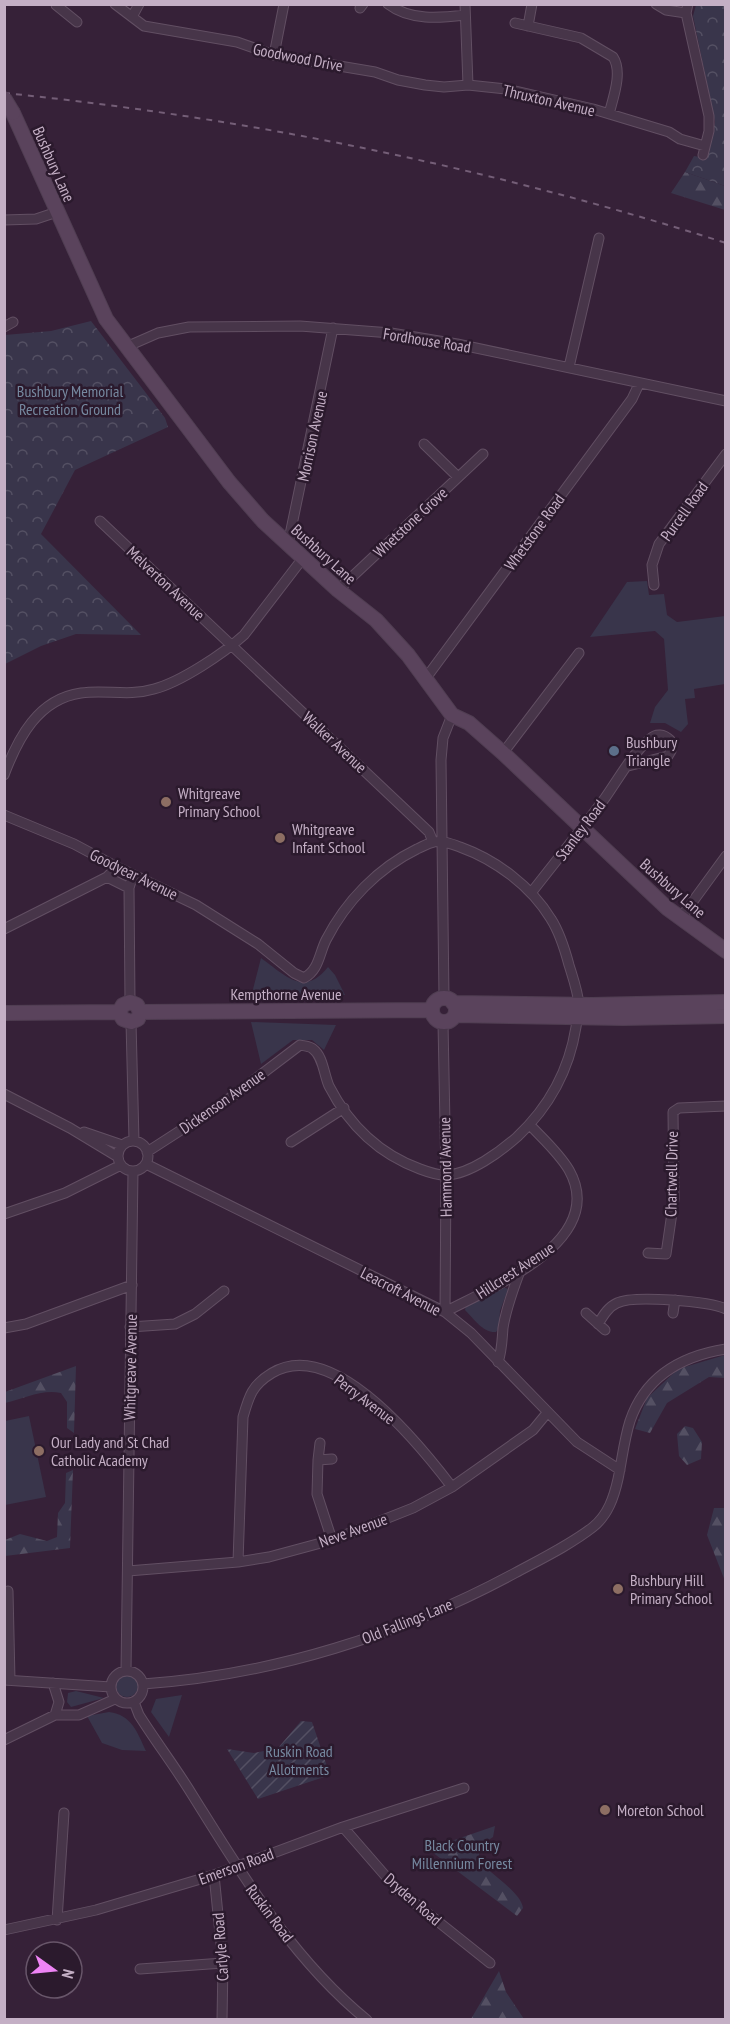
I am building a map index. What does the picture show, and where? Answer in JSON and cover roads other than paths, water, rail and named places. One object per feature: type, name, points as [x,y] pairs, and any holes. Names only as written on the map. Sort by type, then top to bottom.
[{"type":"street","points":[[66,14],[74,4]]},
{"type":"street","name":"Goodwood Drive","points":[[116,4],[144,26],[237,42],[274,54],[375,72],[398,80],[425,85],[444,87],[468,85]]},
{"type":"street","points":[[132,17],[139,4]]},
{"type":"street","points":[[274,54],[284,4]]},
{"type":"street","points":[[388,4],[403,13],[419,17],[465,15]]},
{"type":"street","points":[[465,4],[468,85]]},
{"type":"street","points":[[528,26],[532,4]]},
{"type":"street","points":[[656,4],[666,10],[687,9]]},
{"type":"street","points":[[56,5],[77,22]]},
{"type":"street","name":"Thruxton Avenue","points":[[468,85],[506,89],[609,114],[669,132],[704,151],[709,131],[709,116],[687,9]]},
{"type":"street","points":[[515,23],[581,38],[614,57],[617,71],[609,114]]},
{"type":"street","name":"Bushbury Lane","points":[[4,98],[13,113],[106,319],[229,482],[263,521],[338,590],[376,620],[408,655],[452,715],[469,723],[503,753],[680,919],[726,951]]},
{"type":"street","points":[[4,220],[36,219],[57,212]]},
{"type":"street","points":[[569,367],[599,238]]},
{"type":"street","name":"Fordhouse Road","points":[[126,347],[158,333],[189,327],[300,326],[391,333],[457,344],[726,401]]},
{"type":"street","name":"Morrison Avenue","points":[[288,544],[333,328]]},
{"type":"street","name":"Whetstone Road","points":[[426,678],[632,399],[639,384]]},
{"type":"street","points":[[424,444],[458,477]]},
{"type":"street","name":"Whetstone Grove","points":[[338,590],[483,454]]},
{"type":"street","name":"Purcell Road","points":[[654,585],[652,566],[659,544],[726,454]]},
{"type":"street","name":"Melverton Avenue","points":[[100,521],[232,645]]},
{"type":"street","points":[[4,775],[20,738],[42,711],[53,703],[82,693],[122,694],[156,689],[187,674],[244,635],[303,558]]},
{"type":"street","points":[[641,573],[653,573]]},
{"type":"street","name":"Walker Avenue","points":[[232,645],[437,842]]},
{"type":"street","points":[[503,753],[579,653]]},
{"type":"street","name":"Hammond Avenue","points":[[446,1312],[449,1010],[437,842],[441,760],[445,732],[452,715]]},
{"type":"street","name":"Stanley Road","points":[[531,893],[583,828],[628,766],[648,740],[655,735],[662,735],[670,740],[671,751],[668,756],[628,766]]},
{"type":"street","name":"Goodyear Avenue","points":[[4,814],[74,844],[196,905],[258,944],[294,974],[303,978],[315,970],[325,941],[345,909],[361,891],[398,859],[437,842]]},
{"type":"street","points":[[291,1142],[344,1108],[369,1140],[389,1154],[410,1165],[446,1176],[461,1172],[504,1149],[530,1125],[552,1096],[565,1070],[573,1046],[578,1011],[560,936],[552,919],[531,893],[501,867],[462,848],[437,842]]},
{"type":"street","points":[[680,919],[726,856]]},
{"type":"street","points":[[4,929],[107,877],[117,867]]},
{"type":"street","points":[[133,875],[129,888],[134,1012],[134,1141]]},
{"type":"street","points":[[107,877],[129,888]]},
{"type":"street","points":[[578,1011],[726,1002]]},
{"type":"street","points":[[4,1013],[119,1012],[123,1005],[134,1012]]},
{"type":"street","name":"Kempthorne Avenue","points":[[134,1012],[432,1010],[436,1019],[449,1010]]},
{"type":"street","points":[[449,1010],[726,1016]]},
{"type":"street","name":"Dickenson Avenue","points":[[147,1152],[226,1101],[300,1045],[313,1049],[318,1055],[329,1085],[344,1108]]},
{"type":"street","points":[[4,1094],[70,1128],[133,1171],[146,1164],[147,1152],[140,1143],[134,1141],[122,1145],[70,1128]]},
{"type":"street","name":"Chartwell Drive","points":[[648,1253],[666,1254],[674,1199],[673,1112],[679,1108],[726,1106]]},
{"type":"street","name":"Hillcrest Avenue","points":[[446,1312],[520,1271],[558,1244],[573,1222],[577,1209],[575,1185],[570,1171],[530,1125]]},
{"type":"street","points":[[4,1214],[65,1193],[119,1161],[122,1145]]},
{"type":"street","name":"Leacroft Avenue","points":[[146,1164],[446,1312],[471,1333],[577,1442],[620,1470]]},
{"type":"street","name":"Whitgreave Avenue","points":[[126,1671],[133,1171]]},
{"type":"street","points":[[498,1362],[509,1302],[520,1271]]},
{"type":"street","points":[[4,1328],[26,1323],[132,1285]]},
{"type":"street","points":[[130,1327],[175,1324],[195,1314],[224,1291]]},
{"type":"street","points":[[586,1313],[601,1327],[612,1306],[621,1301],[675,1300],[718,1305],[726,1309]]},
{"type":"street","points":[[674,1313],[675,1300]]},
{"type":"street","name":"Old Fallings Lane","points":[[143,1684],[192,1681],[305,1657],[397,1627],[474,1594],[526,1567],[594,1526],[606,1512],[611,1503],[635,1407],[657,1377],[668,1368],[690,1357],[726,1349]]},
{"type":"street","name":"Perry Avenue","points":[[238,1562],[243,1417],[249,1394],[262,1379],[279,1369],[291,1366],[311,1366],[328,1372],[352,1386],[386,1412],[418,1444],[453,1487]]},
{"type":"street","name":"Neve Avenue","points":[[128,1571],[238,1562],[269,1557],[332,1540],[413,1508],[453,1487],[533,1430],[548,1413]]},
{"type":"street","points":[[320,1443],[317,1494],[332,1540]]},
{"type":"street","points":[[318,1460],[332,1459]]},
{"type":"street","points":[[8,1591],[8,1680],[111,1687]]},
{"type":"street","points":[[126,1671],[137,1674],[143,1684],[141,1695],[134,1702],[124,1703],[116,1699],[111,1682],[117,1674],[126,1671]]},
{"type":"street","points":[[53,1683],[59,1702],[55,1715]]},
{"type":"street","points":[[4,1740],[55,1715],[79,1715],[116,1699]]},
{"type":"street","name":"Ruskin Road","points":[[134,1702],[139,1716],[191,1792],[263,1907],[301,1954],[348,2004],[367,2019]]},
{"type":"street","name":"Emerson Road","points":[[4,1930],[57,1920],[214,1875],[343,1827],[464,1788]]},
{"type":"street","points":[[57,1920],[64,1813]]},
{"type":"street","name":"Dryden Road","points":[[343,1827],[396,1888],[490,1963]]},
{"type":"street","name":"Carlyle Road","points":[[214,1875],[223,1963],[222,2019]]},
{"type":"street","points":[[140,1969],[223,1963]]},
{"type":"railway","points":[[4,93],[188,116],[369,149],[549,191],[726,243]]},
{"type":"place","name":"Bushbury Triangle","points":[[614,751]]},
{"type":"place","name":"Whitgreave Primary School","points":[[166,802]]},
{"type":"place","name":"Whitgreave Infant School","points":[[280,838]]},
{"type":"place","name":"Our Lady and St Chad Catholic Academy","points":[[39,1451]]},
{"type":"place","name":"Bushbury Hill Primary School","points":[[618,1589]]},
{"type":"place","name":"Moreton School","points":[[605,1810]]},
{"type":"park label","name":"Bushbury Memorial Recreation Ground","points":[[70,400]]},
{"type":"park label","name":"Ruskin Road Allotments","points":[[299,1760]]},
{"type":"park label","name":"Black Country Millennium Forest","points":[[462,1854]]}]
